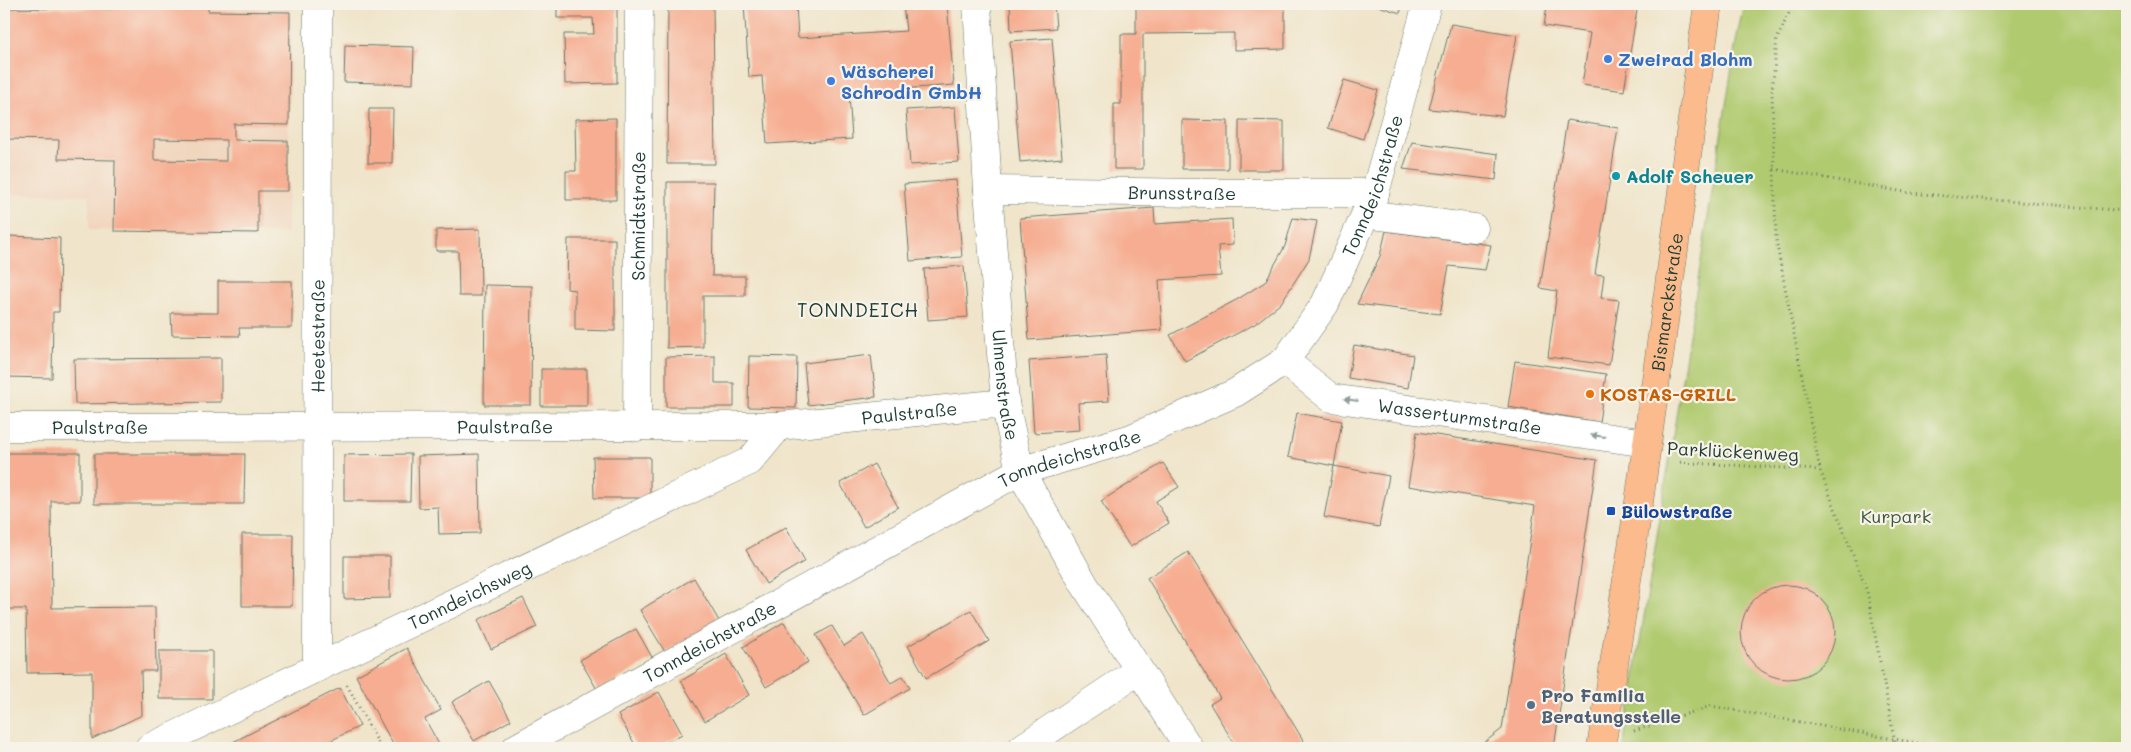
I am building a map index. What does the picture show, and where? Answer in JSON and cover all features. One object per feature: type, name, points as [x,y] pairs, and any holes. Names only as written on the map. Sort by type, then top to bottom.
[{"type":"main road","name":"Bismarckstraße","points":[[1602,738],[1645,452],[1708,4]]},
{"type":"street","name":"Heetestraße","points":[[317,668],[318,4]]},
{"type":"street","name":"Schmidtstraße","points":[[637,426],[639,4]]},
{"type":"street","name":"Ulmenstraße","points":[[977,4],[988,190],[1006,403],[1020,471],[1084,584],[1189,748]]},
{"type":"street","name":"Tonndeichstraße","points":[[516,748],[1020,471],[1129,438],[1235,393],[1285,361],[1325,304],[1371,204],[1427,4]]},
{"type":"street","name":"Brunsstraße","points":[[988,190],[1204,193],[1371,204],[1474,228]]},
{"type":"street","name":"Wasserturmstraße","points":[[1285,361],[1331,398],[1645,452]]},
{"type":"street","name":"Paulstraße","points":[[4,426],[779,426],[1006,403]]},
{"type":"street","name":"Tonndeichsweg","points":[[149,748],[750,461],[779,426]]},
{"type":"street","points":[[1022,748],[1139,670]]},
{"type":"path","points":[[1793,4],[1778,39],[1772,92],[1776,240],[1820,470],[1867,591],[1896,748]]},
{"type":"path","points":[[1774,169],[1910,194],[2127,212]]},
{"type":"path","name":"Parklückenweg","points":[[1645,452],[1820,470]]},
{"type":"path","points":[[317,668],[344,680],[381,748]]},
{"type":"path","points":[[1602,738],[1632,731],[1711,706],[1944,748]]},
{"type":"shaded area","points":[[4,4],[290,4],[287,233],[89,230],[89,195],[4,194]]},
{"type":"green space","name":"Kurpark","points":[[1744,4],[2127,4],[2127,748],[1623,748],[1737,36]]},
{"type":"building","points":[[113,4],[208,4],[208,11],[290,12],[289,125],[234,124],[234,140],[288,141],[288,191],[258,191],[258,233],[114,231],[115,160],[58,159],[59,140],[4,139],[4,8],[112,9]],"holes":[[[154,139],[226,140],[226,161],[154,160]]]},
{"type":"building","points":[[557,4],[617,4],[617,83],[565,84],[564,34],[594,34],[593,18],[557,18]]},
{"type":"building","points":[[668,4],[713,4],[715,164],[667,164]]},
{"type":"building","points":[[744,4],[796,4],[798,38],[906,31],[903,4],[947,4],[954,85],[849,93],[852,139],[767,144],[762,76],[749,77]]},
{"type":"building","points":[[1010,4],[1054,4],[1056,28],[1011,31]]},
{"type":"building","points":[[1136,4],[1285,4],[1285,49],[1234,50],[1234,33],[1143,34],[1143,169],[1114,169],[1114,104],[1121,104],[1121,34],[1136,34]]},
{"type":"building","points":[[1372,4],[1403,4],[1400,13]]},
{"type":"building","name":"Zweirad Blohm","points":[[1541,4],[1638,4],[1624,91],[1582,85],[1590,33],[1544,26],[1547,6]]},
{"type":"building","points":[[1451,24],[1517,35],[1503,116],[1429,109]]},
{"type":"building","points":[[1052,38],[1062,158],[1020,162],[1010,41]]},
{"type":"building","points":[[345,45],[414,47],[413,84],[344,82]]},
{"type":"building","points":[[1344,80],[1378,90],[1363,139],[1328,128]]},
{"type":"building","points":[[955,107],[959,162],[910,165],[906,110]]},
{"type":"building","points":[[369,109],[393,109],[392,163],[368,163]]},
{"type":"building","points":[[616,118],[616,200],[566,200],[566,171],[576,171],[575,119]]},
{"type":"building","points":[[1182,120],[1228,121],[1228,169],[1182,169]]},
{"type":"building","points":[[1239,120],[1284,121],[1284,170],[1239,170]]},
{"type":"building","points":[[1567,120],[1618,128],[1595,274],[1604,275],[1601,298],[1619,300],[1609,365],[1548,357],[1557,291],[1540,288]]},
{"type":"building","points":[[1412,142],[1498,154],[1496,180],[1403,169]]},
{"type":"building","points":[[956,180],[962,257],[910,261],[904,184]]},
{"type":"building","points":[[667,182],[714,182],[712,276],[745,276],[745,296],[703,296],[703,347],[667,348]]},
{"type":"building","points":[[1154,208],[1155,224],[1232,219],[1233,245],[1218,246],[1221,276],[1159,280],[1162,330],[1029,340],[1020,218]]},
{"type":"building","points":[[1293,218],[1317,221],[1309,259],[1281,303],[1255,324],[1185,361],[1170,335],[1238,299],[1265,282],[1285,246]]},
{"type":"building","points":[[480,229],[481,296],[459,296],[458,251],[436,251],[436,230]]},
{"type":"building","points":[[1386,231],[1491,245],[1485,270],[1449,266],[1440,314],[1357,304],[1380,256]]},
{"type":"building","points":[[8,236],[60,238],[59,312],[53,312],[52,378],[5,377]]},
{"type":"building","points":[[568,239],[615,239],[615,331],[575,330],[575,290],[567,289]]},
{"type":"building","points":[[964,266],[968,317],[928,320],[924,269]]},
{"type":"building","points":[[218,281],[292,281],[292,328],[239,328],[240,336],[172,335],[171,313],[218,313]]},
{"type":"building","points":[[485,285],[532,286],[531,405],[484,405]]},
{"type":"building","points":[[1354,345],[1413,355],[1408,388],[1348,378]]},
{"type":"building","points":[[871,355],[876,397],[808,405],[804,363]]},
{"type":"building","points":[[1106,355],[1109,401],[1078,403],[1080,430],[1034,433],[1029,361]]},
{"type":"building","points":[[715,356],[715,383],[734,383],[734,407],[666,407],[666,357]]},
{"type":"building","points":[[749,356],[797,357],[796,408],[748,407]]},
{"type":"building","points":[[221,358],[221,402],[75,404],[74,359]]},
{"type":"building","points":[[1515,361],[1606,374],[1599,422],[1508,407]]},
{"type":"building","points":[[541,369],[587,369],[587,406],[541,406]]},
{"type":"building","points":[[1297,413],[1342,421],[1334,466],[1288,457]]},
{"type":"building","points":[[1417,432],[1597,460],[1554,748],[1477,748],[1502,729],[1535,506],[1408,486]]},
{"type":"building","points":[[5,453],[80,453],[80,501],[51,501],[52,608],[155,607],[156,671],[141,671],[142,715],[92,739],[92,672],[27,673],[26,609],[5,609]]},
{"type":"building","points":[[94,454],[245,454],[244,504],[94,504]]},
{"type":"building","points":[[411,454],[410,501],[344,501],[344,455]]},
{"type":"building","points":[[479,454],[480,533],[439,534],[438,507],[419,508],[418,456]]},
{"type":"building","points":[[593,457],[650,457],[650,498],[594,498]]},
{"type":"building","points":[[1163,463],[1179,487],[1156,501],[1169,523],[1130,547],[1101,501]]},
{"type":"building","points":[[874,464],[898,507],[864,527],[840,483]]},
{"type":"building","points":[[1334,466],[1389,476],[1379,527],[1324,517]]},
{"type":"building","points":[[786,527],[805,561],[766,584],[746,550]]},
{"type":"building","points":[[242,534],[293,534],[292,606],[242,606]]},
{"type":"building","points":[[1188,552],[1308,748],[1237,748],[1210,704],[1220,698],[1147,578]]},
{"type":"building","points":[[344,556],[390,556],[390,598],[344,599]]},
{"type":"building","points":[[694,578],[719,621],[665,652],[640,610]]},
{"type":"building","points":[[1788,585],[1806,589],[1821,599],[1831,614],[1835,632],[1831,650],[1821,665],[1806,675],[1788,679],[1770,675],[1755,665],[1745,650],[1741,632],[1745,614],[1755,599],[1770,589]]},
{"type":"building","points":[[523,598],[537,627],[491,649],[478,620]]},
{"type":"building","points":[[971,610],[989,641],[926,678],[908,646]]},
{"type":"building","points":[[784,622],[808,662],[766,687],[743,647]]},
{"type":"building","points":[[832,626],[844,646],[863,634],[891,683],[903,676],[910,688],[864,715],[816,635]]},
{"type":"building","points":[[636,629],[653,659],[598,691],[580,660]]},
{"type":"building","points":[[407,648],[441,710],[425,719],[441,748],[395,748],[356,676]]},
{"type":"building","points":[[159,651],[212,651],[212,699],[159,699]]},
{"type":"building","points":[[726,654],[749,695],[705,721],[681,681]]},
{"type":"building","points":[[489,681],[511,720],[474,741],[452,702]]},
{"type":"building","points":[[340,688],[360,726],[316,748],[221,748]]},
{"type":"building","points":[[659,692],[682,734],[656,748],[637,748],[618,715]]},
{"type":"place","name":"Zweirad Blohm","points":[[1608,59]]},
{"type":"place","name":"Wäscherei Schrodin GmbH","points":[[831,81]]},
{"type":"place","name":"Adolf Scheuer","points":[[1616,176]]},
{"type":"place","name":"KOSTAS-GRILL","points":[[1590,394]]},
{"type":"place","name":"Bülowstraße","points":[[1611,511]]},
{"type":"place","name":"Pro Familia Beratungsstelle","points":[[1531,705]]},
{"type":"district","name":"TONNDEICH","points":[[858,309]]}]
